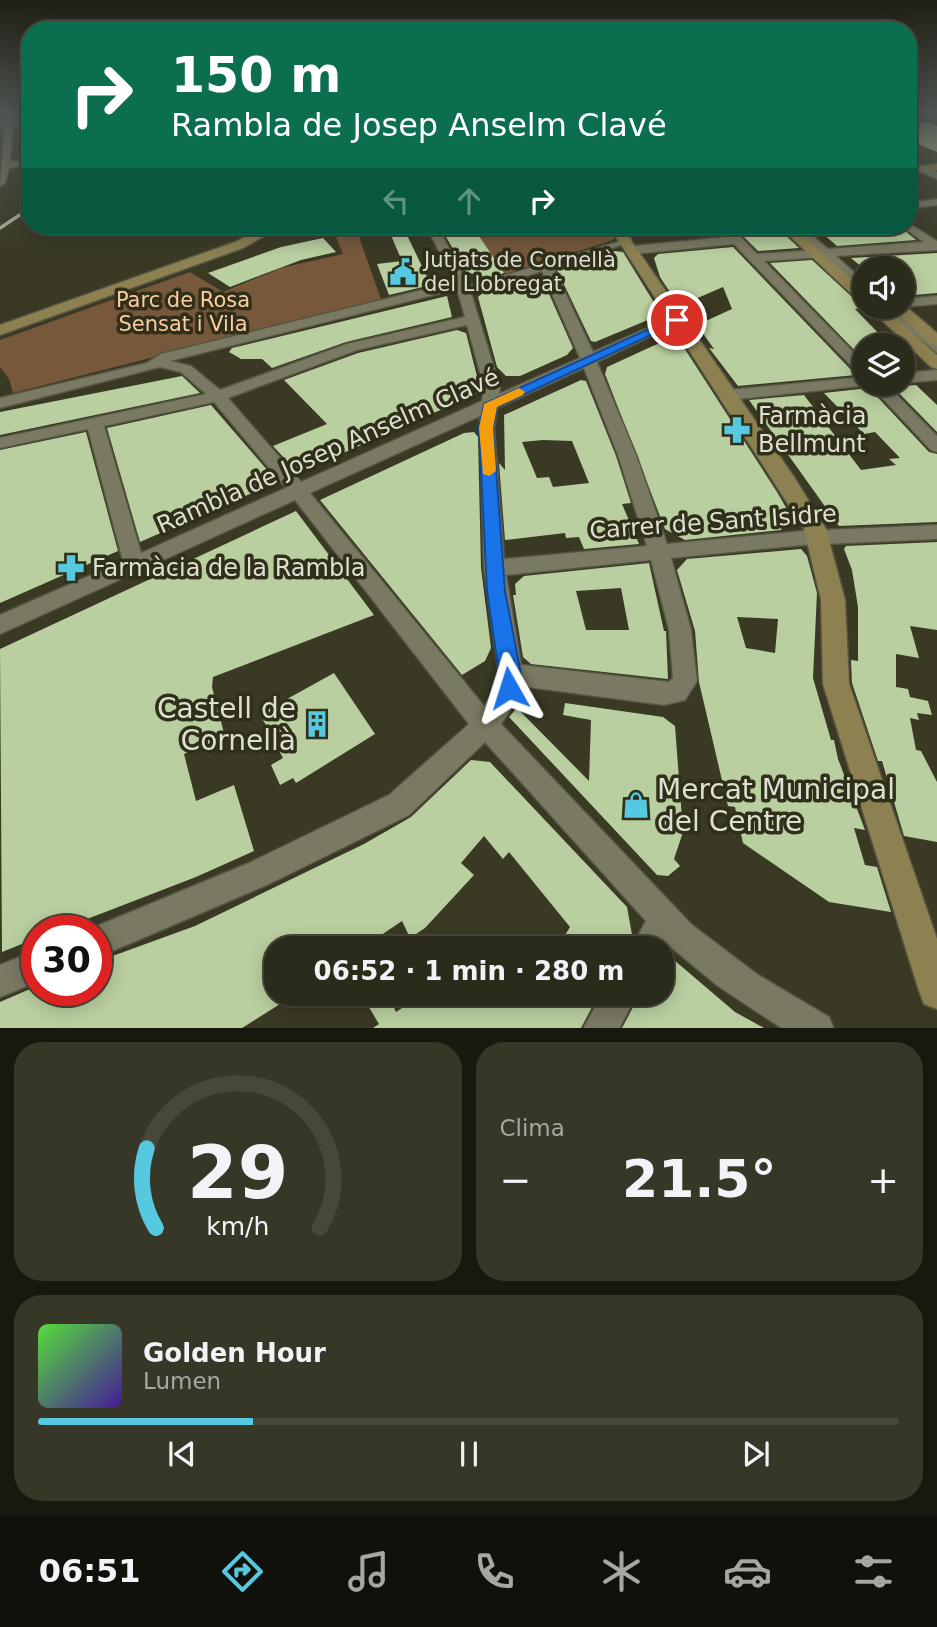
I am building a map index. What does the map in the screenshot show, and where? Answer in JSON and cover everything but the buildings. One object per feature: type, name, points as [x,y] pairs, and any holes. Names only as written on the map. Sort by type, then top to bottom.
[{"type":"street","points":[[0,183],[3,165],[21,163]]},
{"type":"street","points":[[917,169],[937,167]]},
{"type":"street","points":[[922,169],[937,176]]},
{"type":"street","points":[[917,205],[937,202]]},
{"type":"street","points":[[917,232],[937,245]]},
{"type":"street","points":[[0,330],[233,247],[258,235]]},
{"type":"street","points":[[112,935],[259,874],[390,810],[486,725],[504,698],[511,674],[494,568],[486,428],[492,387],[464,288],[437,235]]},
{"type":"street","points":[[622,235],[787,482],[818,538],[832,592],[833,666],[838,693],[937,991]]},
{"type":"street","points":[[0,403],[247,336],[464,288],[630,245],[706,235]]},
{"type":"street","points":[[732,235],[852,359]]},
{"type":"street","points":[[798,235],[852,270]]},
{"type":"street","points":[[805,235],[852,277]]},
{"type":"street","points":[[811,235],[852,284]]},
{"type":"street","points":[[754,258],[937,245]]},
{"type":"street","points":[[511,674],[664,694],[680,690],[685,681],[680,630],[628,455],[546,266]]},
{"type":"street","points":[[915,302],[937,300]]},
{"type":"street","points":[[0,443],[218,396],[352,347],[473,319]]},
{"type":"street","points":[[888,319],[937,364]]},
{"type":"street","points":[[902,319],[937,349]]},
{"type":"street","points":[[912,319],[937,341]]},
{"type":"street","name":"Rambla de Josep Anselm Clavé","points":[[0,625],[677,320]]},
{"type":"street","points":[[157,362],[186,369],[218,396],[298,491],[460,697],[665,919],[713,965],[757,995],[817,1028]]},
{"type":"street","points":[[915,378],[937,375]]},
{"type":"street","points":[[728,396],[852,383]]},
{"type":"street","points":[[889,396],[937,446]]},
{"type":"street","points":[[95,423],[134,565]]},
{"type":"street","name":"Carrer de Sant Isidre","points":[[494,568],[818,538],[937,532]]},
{"type":"street","points":[[654,936],[665,919]]},
{"type":"street","points":[[0,981],[21,972]]},
{"type":"street","points":[[600,1028],[614,1006]]},
{"type":"green space","name":"Parc de Rosa Sensat i Vila","points":[[358,235],[381,299],[13,393],[9,379],[0,367],[0,340],[190,272],[223,292],[281,268],[343,254],[336,237]]},
{"type":"green space","points":[[476,235],[616,235],[613,240],[506,274],[498,269],[499,265]]},
{"type":"railway","points":[[0,228],[21,214]]},
{"type":"slow traffic","points":[[489,471],[486,428],[490,404],[519,392]]},
{"type":"place","name":"Jutjats de Cornellà del Llobregat","points":[[403,272]]},
{"type":"place","name":"Farmàcia Bellmunt","points":[[737,430]]},
{"type":"place","name":"Farmàcia de la Rambla","points":[[71,568]]},
{"type":"place","name":"Castell de Cornellà","points":[[317,724]]},
{"type":"place","name":"Mercat Municipal del Centre","points":[[636,805]]},
{"type":"route","points":[[509,688],[511,674],[496,591],[486,428],[490,404],[677,320]]}]
